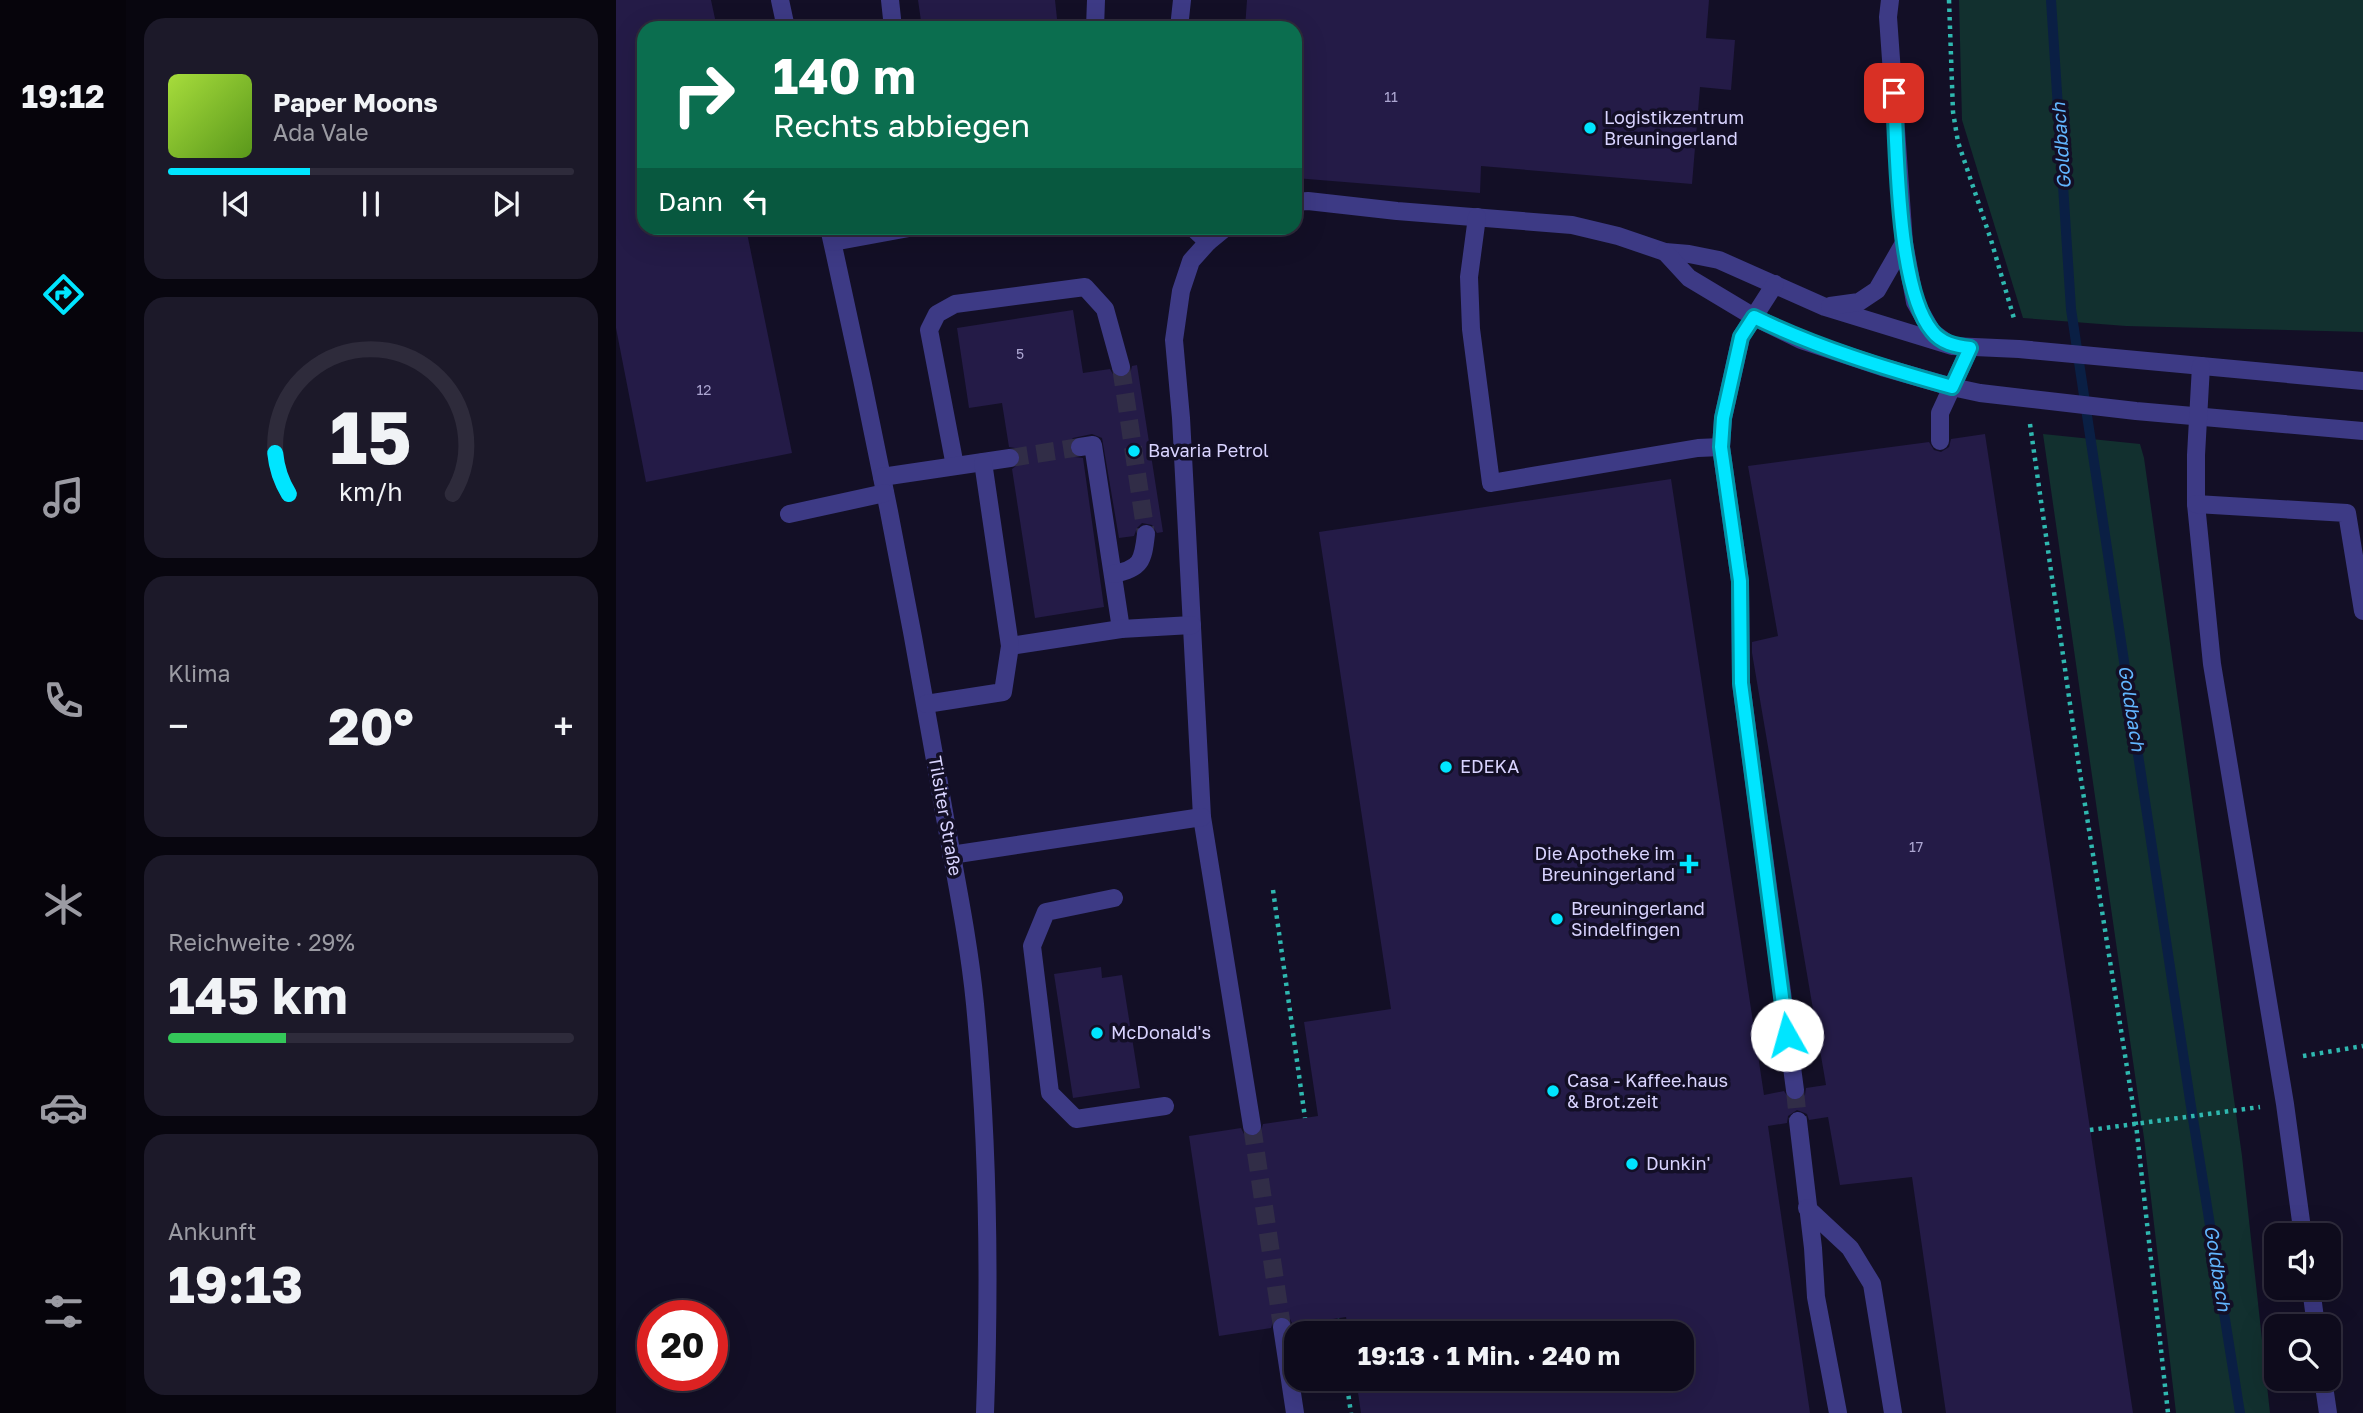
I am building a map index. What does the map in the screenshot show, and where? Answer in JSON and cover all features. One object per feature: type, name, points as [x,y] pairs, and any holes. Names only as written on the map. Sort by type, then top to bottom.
[{"type":"street","points":[[780,0],[784,21]]},
{"type":"street","points":[[890,0],[892,21]]},
{"type":"street","points":[[1095,21],[1096,0]]},
{"type":"street","points":[[1180,21],[1182,0]]},
{"type":"street","points":[[1890,0],[1888,17],[1904,243],[1915,302],[1932,332],[1961,347]]},
{"type":"street","points":[[1302,201],[1572,225],[1618,236],[1665,252],[1719,260],[1825,307],[1891,329],[1961,347],[2024,349],[2363,381]]},
{"type":"street","points":[[1477,217],[1469,277],[1471,329],[1491,483],[1698,448],[1721,447]]},
{"type":"street","name":"Tilsiter Straße","points":[[831,235],[926,704],[975,1002],[986,1152],[988,1348],[985,1413]]},
{"type":"street","points":[[1200,235],[1208,242]]},
{"type":"street","points":[[1216,235],[1191,261],[1176,312],[1174,340],[1181,418],[1202,817],[1252,1126]]},
{"type":"street","points":[[1825,307],[1859,302],[1877,290],[1904,243]]},
{"type":"street","points":[[1665,252],[1689,278],[1754,317],[1801,340],[1952,387],[1980,393],[2136,411],[2363,431]]},
{"type":"street","points":[[1776,284],[1741,337],[1723,418],[1721,447],[1740,581],[1741,683],[1795,1090]]},
{"type":"street","points":[[955,466],[929,330],[937,314],[955,304],[1085,287],[1105,309],[1121,367]]},
{"type":"street","points":[[1940,441],[1940,413],[1952,387],[1961,347]]},
{"type":"street","points":[[2202,366],[2196,504],[2213,664],[2278,1060],[2301,1223]]},
{"type":"street","points":[[1080,447],[1093,445],[1121,629]]},
{"type":"street","points":[[789,514],[955,466],[1010,457]]},
{"type":"street","points":[[926,704],[1003,692],[1010,646],[983,462]]},
{"type":"street","points":[[2196,504],[2347,513],[2363,611]]},
{"type":"street","points":[[1113,574],[1136,567],[1144,556],[1146,534]]},
{"type":"street","points":[[1010,646],[1121,629],[1192,625]]},
{"type":"street","points":[[951,855],[1202,817]]},
{"type":"street","points":[[1114,898],[1046,912],[1032,946],[1050,1093],[1076,1119],[1165,1106]]},
{"type":"street","points":[[1798,1121],[1816,1297],[1838,1413]]},
{"type":"street","points":[[1807,1208],[1850,1248],[1872,1284],[1893,1413]]},
{"type":"street","points":[[1282,1327],[1295,1413]]},
{"type":"street","points":[[2325,1391],[2328,1413]]},
{"type":"path","points":[[1949,0],[1953,111],[1958,142],[2024,349]]},
{"type":"path","points":[[2032,399],[2079,767],[2136,1124],[2168,1413]]},
{"type":"path","points":[[1273,890],[1305,1118]]},
{"type":"path","points":[[2278,1060],[2363,1046]]},
{"type":"path","points":[[2090,1130],[2230,1111]]},
{"type":"path","points":[[1348,1391],[1351,1413]]},
{"type":"green space","points":[[1959,0],[2363,0],[2363,332],[2126,326],[2023,318],[1962,120]]},
{"type":"green space","points":[[2043,434],[2140,444],[2144,458],[2242,1156],[2264,1358],[2264,1391],[2268,1391],[2270,1413],[2176,1413],[2144,1138]]},
{"type":"building","points":[[616,0],[711,0],[716,21],[637,21],[637,235],[747,235],[792,453],[646,482],[616,328]]},
{"type":"building","points":[[918,0],[1055,0],[1057,21],[921,21]]},
{"type":"building","points":[[1247,0],[1709,0],[1706,38],[1735,40],[1731,90],[1700,87],[1692,184],[1481,166],[1480,193],[1302,179],[1302,21],[1246,21]]},
{"type":"building","points":[[1073,310],[1083,373],[1110,369],[1114,376],[1123,378],[1130,374],[1132,366],[1137,365],[1163,532],[1157,533],[1152,525],[1142,523],[1134,536],[1119,538],[1102,438],[1092,434],[1073,438],[1069,449],[1075,457],[1083,458],[1104,607],[1035,618],[1012,469],[1020,463],[1021,456],[1015,448],[1009,447],[1002,403],[969,408],[957,328]]},
{"type":"building","name":"Breuningerland Sindelfingen","points":[[1985,434],[2133,1413],[1946,1413],[1912,1177],[1840,1185],[1828,1117],[1809,1120],[1807,1114],[1797,1110],[1788,1116],[1787,1123],[1768,1126],[1810,1413],[1361,1413],[1358,1391],[1694,1391],[1694,1321],[1347,1321],[1346,1317],[1291,1321],[1281,1316],[1274,1319],[1271,1328],[1219,1336],[1189,1136],[1241,1128],[1244,1134],[1253,1137],[1260,1134],[1263,1124],[1318,1116],[1304,1022],[1391,1009],[1319,532],[1671,479],[1764,1095],[1784,1091],[1790,1100],[1797,1101],[1805,1095],[1806,1088],[1826,1085],[1752,653],[1752,642],[1778,636],[1748,466],[1929,442],[1934,450],[1941,452],[1949,447],[1951,439]]},
{"type":"building","name":"McDonald's","points":[[1101,967],[1102,978],[1122,975],[1140,1088],[1073,1098],[1054,974]]},
{"type":"waterway","name":"Goldbach","points":[[2051,0],[2071,309],[2240,1413]]},
{"type":"tunnel","points":[[1121,367],[1146,534]]},
{"type":"tunnel","points":[[1010,458],[1080,447]]},
{"type":"tunnel","points":[[1795,1090],[1798,1121]]},
{"type":"tunnel","points":[[1252,1126],[1282,1327]]},
{"type":"place","name":"Logistikzentrum Breuningerland","points":[[1590,128]]},
{"type":"place","name":"Bavaria Petrol","points":[[1134,451]]},
{"type":"place","name":"EDEKA","points":[[1446,767]]},
{"type":"place","name":"Die Apotheke im Breuningerland","points":[[1689,864]]},
{"type":"place","name":"Breuningerland Sindelfingen","points":[[1557,919]]},
{"type":"place","name":"McDonald's","points":[[1097,1033]]},
{"type":"place","name":"Casa - Kaffee.haus & Brot.zeit","points":[[1553,1091]]},
{"type":"place","name":"Dunkin'","points":[[1632,1164]]},
{"type":"route","points":[[1787,1035],[1741,683],[1740,581],[1721,447],[1723,418],[1741,337],[1754,317],[1801,340],[1952,387],[1970,348],[1952,346],[1932,332],[1915,302],[1904,243],[1894,93]]}]
